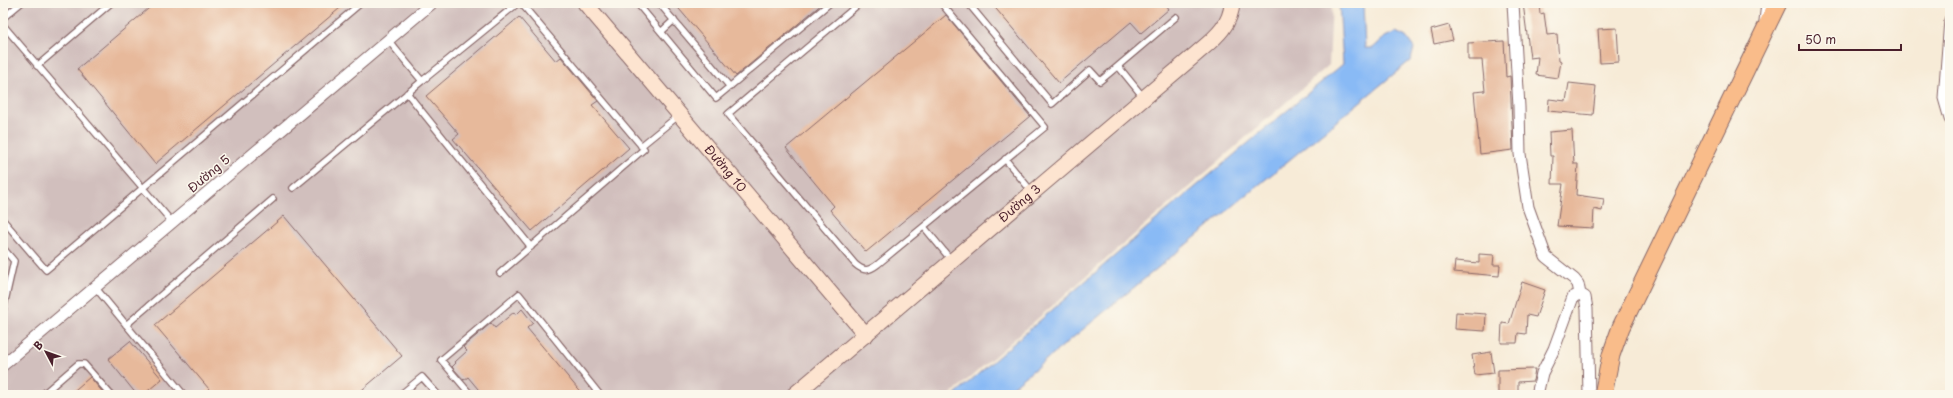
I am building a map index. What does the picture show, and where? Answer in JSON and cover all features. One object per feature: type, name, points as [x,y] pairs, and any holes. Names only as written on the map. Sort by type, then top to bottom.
[{"type":"main road","points":[[1603,395],[1611,355],[1621,327],[1778,3]]},
{"type":"street","name":"Đường 5","points":[[3,365],[432,3]]},
{"type":"street","name":"Đường 10","points":[[585,3],[866,334]]},
{"type":"street","name":"Đường 3","points":[[794,395],[1223,30],[1228,20],[1232,3]]},
{"type":"street","points":[[1513,3],[1520,107],[1520,154],[1528,207],[1546,258],[1574,279],[1578,284],[1580,294],[1584,297],[1587,309],[1589,395]]},
{"type":"street","points":[[1765,31],[1767,3]]},
{"type":"street","points":[[1950,20],[1944,98],[1950,119]]},
{"type":"street","points":[[1537,395],[1542,373],[1554,349],[1567,311],[1573,297],[1580,294]]},
{"type":"lane","points":[[3,18],[21,3]]},
{"type":"lane","points":[[37,66],[111,3]]},
{"type":"lane","points":[[3,220],[46,270],[361,3]]},
{"type":"lane","points":[[293,188],[406,93],[520,3],[644,150],[500,273]]},
{"type":"lane","points":[[637,3],[716,98],[830,3]]},
{"type":"lane","points":[[659,3],[730,87]]},
{"type":"lane","points":[[860,3],[728,114],[860,268],[865,270],[870,270],[1045,127],[941,3]]},
{"type":"lane","points":[[968,3],[1052,104],[1090,70],[1100,81],[1176,17]]},
{"type":"lane","points":[[661,32],[674,20]]},
{"type":"lane","points":[[3,25],[172,222]]},
{"type":"lane","points":[[388,39],[422,81]]},
{"type":"lane","points":[[1118,66],[1144,98]]},
{"type":"lane","points":[[406,93],[531,247]]},
{"type":"lane","points":[[642,146],[680,114]]},
{"type":"lane","points":[[1005,159],[1033,193]]},
{"type":"lane","points":[[126,325],[273,199]]},
{"type":"lane","points":[[924,227],[952,262]]},
{"type":"lane","points":[[3,248],[14,261],[3,310]]},
{"type":"lane","points":[[95,287],[184,395]]},
{"type":"lane","points":[[471,395],[441,360],[518,294],[600,395]]},
{"type":"lane","points":[[42,395],[78,364],[84,364],[111,395]]},
{"type":"lane","points":[[400,395],[422,377],[438,395]]},
{"type":"shaded area","points":[[3,3],[1332,3],[1329,65],[950,395],[3,395]]},
{"type":"water","points":[[1339,3],[1363,3],[1365,48],[1373,48],[1385,37],[1396,32],[1406,37],[1414,48],[1411,60],[1003,395],[954,395],[1163,214],[1343,64]]},
{"type":"building","points":[[155,3],[346,3],[155,164],[77,69]]},
{"type":"building","points":[[674,3],[823,3],[736,76]]},
{"type":"building","points":[[991,3],[1165,3],[1169,9],[1141,33],[1131,22],[1059,83]]},
{"type":"building","points":[[1523,3],[1539,3],[1540,14],[1544,13],[1547,35],[1557,34],[1559,61],[1561,62],[1558,78],[1536,75],[1538,57],[1530,58]]},
{"type":"building","points":[[946,15],[1030,116],[866,252],[830,210],[834,206],[786,148]]},
{"type":"building","points":[[519,17],[556,61],[561,57],[598,101],[592,105],[629,148],[532,231],[453,139],[459,134],[426,96]]},
{"type":"building","points":[[1449,25],[1453,40],[1434,44],[1431,30]]},
{"type":"building","points":[[1617,28],[1619,62],[1600,63],[1598,29]]},
{"type":"building","points":[[1504,41],[1506,77],[1510,76],[1513,150],[1480,154],[1474,92],[1485,91],[1482,60],[1468,60],[1468,43]]},
{"type":"building","points":[[1569,83],[1596,86],[1593,115],[1548,111],[1549,99],[1566,101]]},
{"type":"building","points":[[1572,130],[1574,164],[1578,164],[1576,195],[1604,199],[1602,211],[1594,209],[1593,228],[1557,226],[1563,184],[1552,184],[1553,156],[1550,156],[1549,132]]},
{"type":"building","points":[[284,216],[402,356],[356,395],[202,395],[209,389],[155,325]]},
{"type":"building","points":[[1479,254],[1494,255],[1493,265],[1500,265],[1499,276],[1454,272],[1455,261],[1479,263]]},
{"type":"building","points":[[1522,282],[1545,290],[1536,317],[1527,315],[1526,334],[1518,333],[1517,343],[1501,343],[1502,323],[1509,324]]},
{"type":"building","points":[[522,309],[533,323],[527,328],[583,395],[483,395],[468,377],[464,380],[452,367],[456,363],[455,362],[467,351],[463,347],[491,323],[495,328],[514,312],[516,315]]},
{"type":"building","points":[[1456,312],[1486,314],[1485,331],[1455,329]]},
{"type":"building","points":[[130,341],[162,379],[143,395],[137,395],[108,359]]},
{"type":"building","points":[[1491,352],[1494,373],[1475,375],[1472,355]]},
{"type":"building","points":[[1535,369],[1533,381],[1518,382],[1518,395],[1498,395],[1498,370]]},
{"type":"building","points":[[90,377],[105,395],[69,395]]}]
